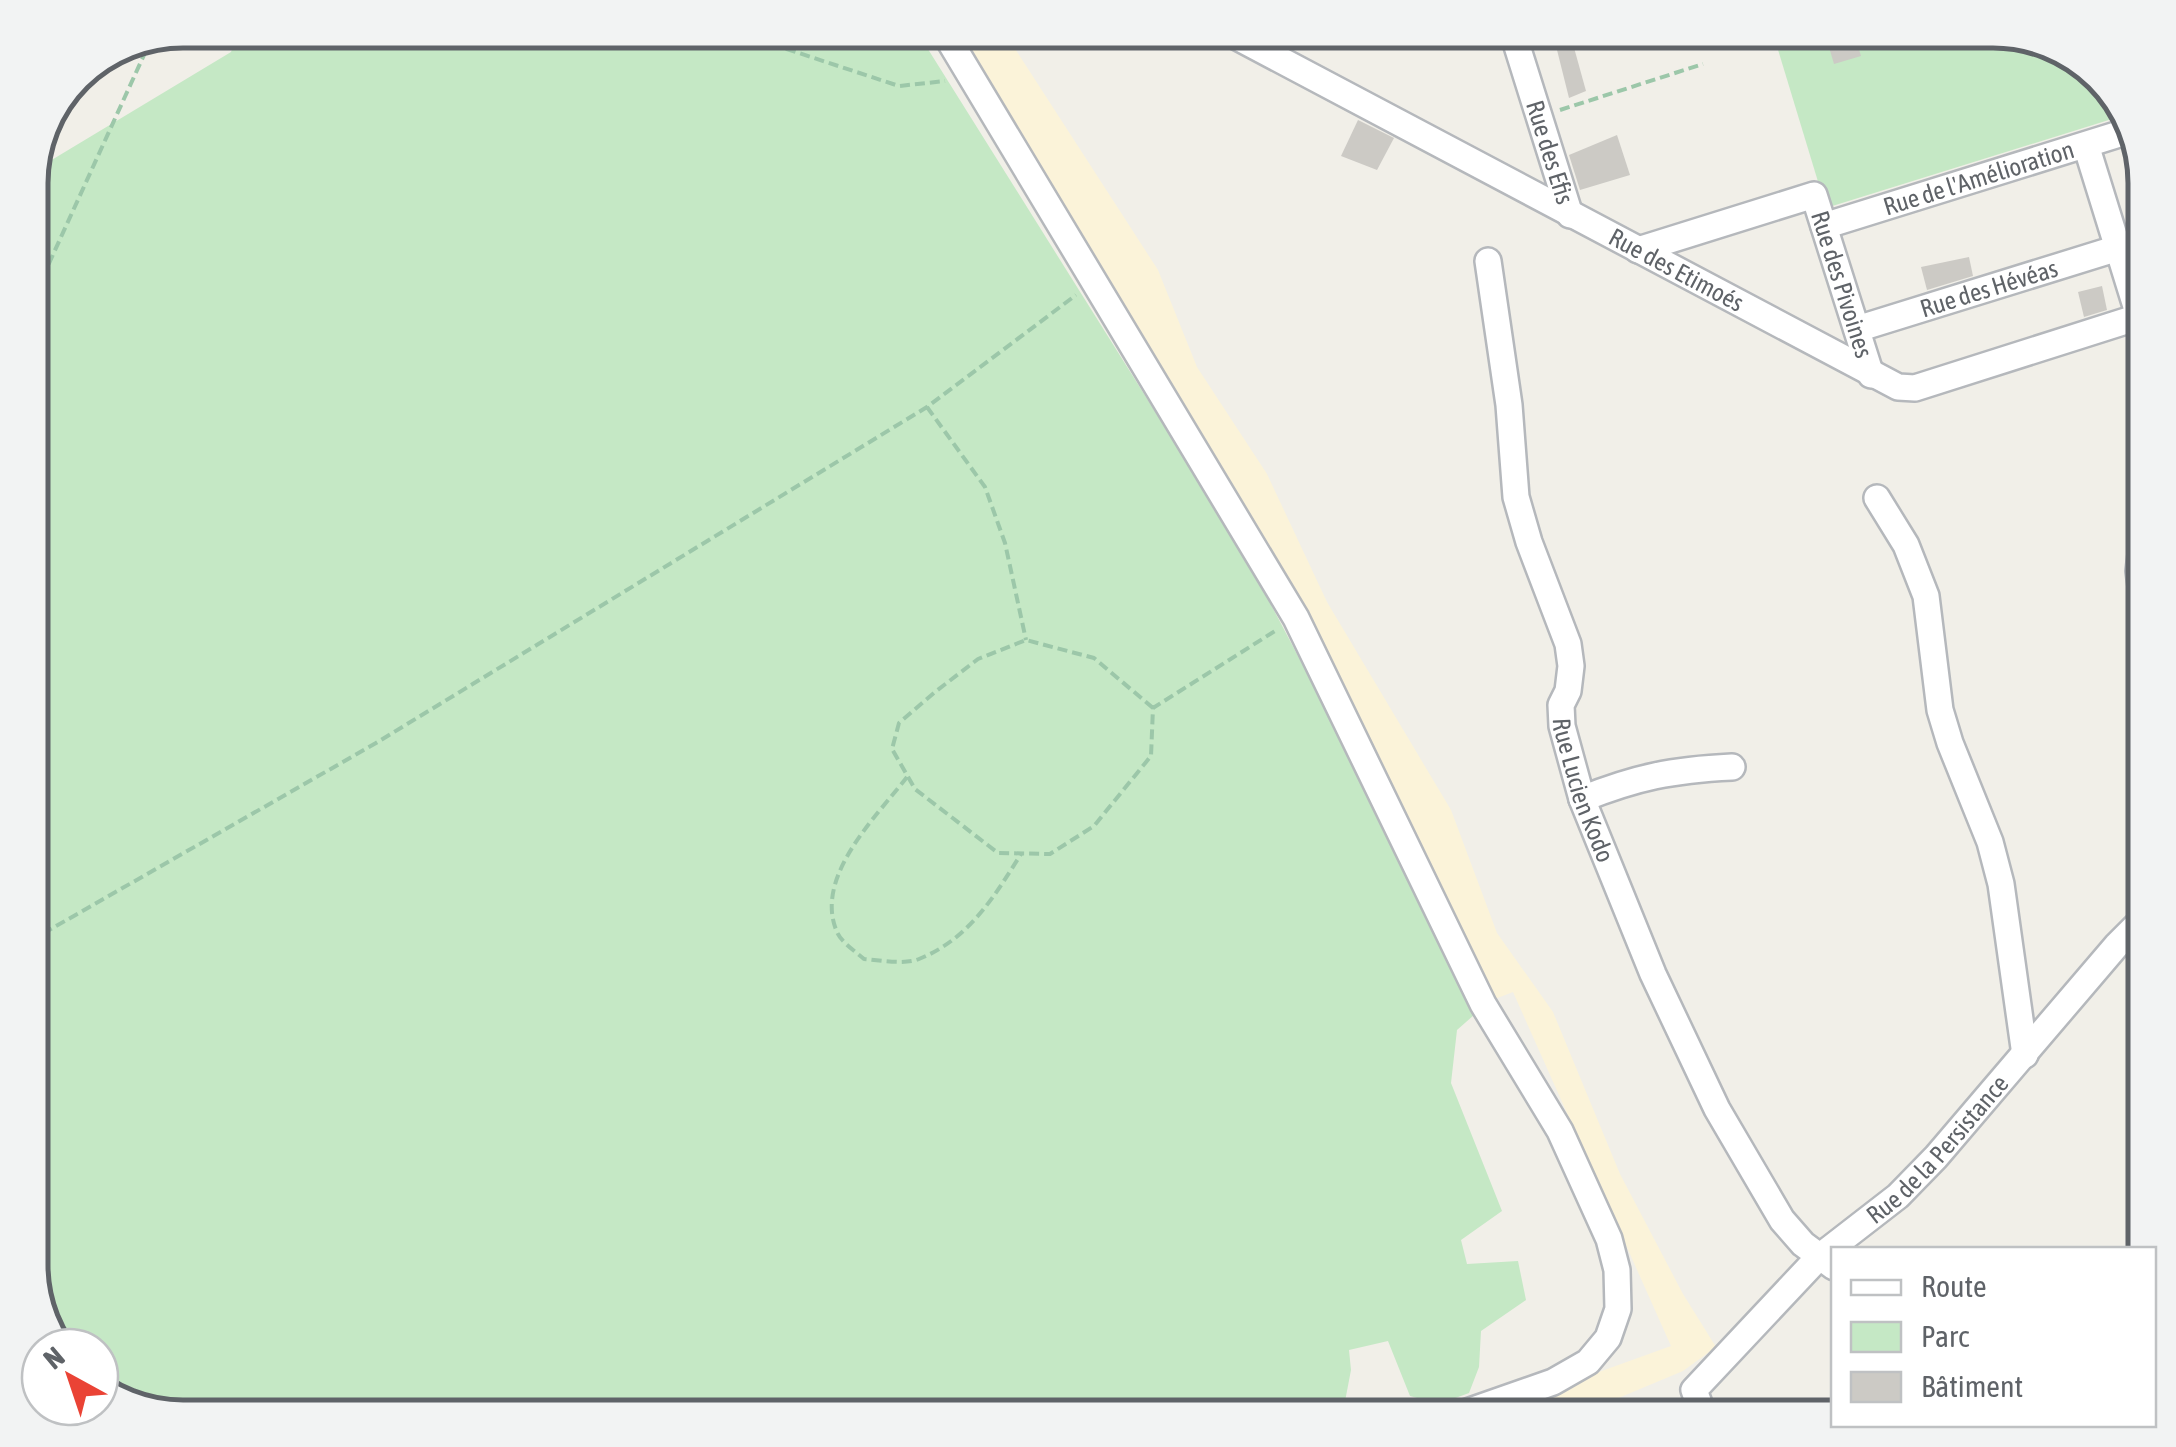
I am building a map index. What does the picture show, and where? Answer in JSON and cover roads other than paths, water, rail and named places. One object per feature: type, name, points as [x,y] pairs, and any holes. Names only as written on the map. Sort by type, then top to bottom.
[{"type":"street","points":[[954,48],[1296,618],[1483,1004],[1560,1130],[1609,1238],[1618,1270],[1618,1309],[1608,1338],[1588,1362],[1553,1382],[1502,1400]]},
{"type":"street","name":"Rue des Etimoés","points":[[1258,48],[1898,386],[1914,388],[2128,318]]},
{"type":"street","name":"Rue des Efis","points":[[1518,48],[1570,215]]},
{"type":"street","name":"Rue de l'Amélioration","points":[[1824,226],[2119,134]]},
{"type":"street","points":[[2086,145],[2128,274]]},
{"type":"street","name":"Rue des Pivoines","points":[[1638,250],[1814,195],[1871,375]]},
{"type":"street","name":"Rue des Hévéas","points":[[1857,328],[2118,248]]},
{"type":"street","name":"Rue Lucien Kodo","points":[[1488,261],[1509,405],[1516,497],[1568,644],[1571,666],[1568,691],[1561,705],[1562,726],[1582,799],[1653,974],[1717,1109],[1782,1220],[1826,1262]]},
{"type":"street","points":[[1877,498],[1906,546],[1926,596],[1940,710],[2002,884],[2025,1055]]},
{"type":"street","points":[[1582,799],[1627,781],[1673,770],[1732,767]]},
{"type":"street","name":"Rue de la Persistance","points":[[1842,1247],[1898,1196],[1974,1116],[2128,934]]},
{"type":"street","name":"Rue de la Persistance","points":[[1698,1400],[1694,1390],[1826,1262]]}]
